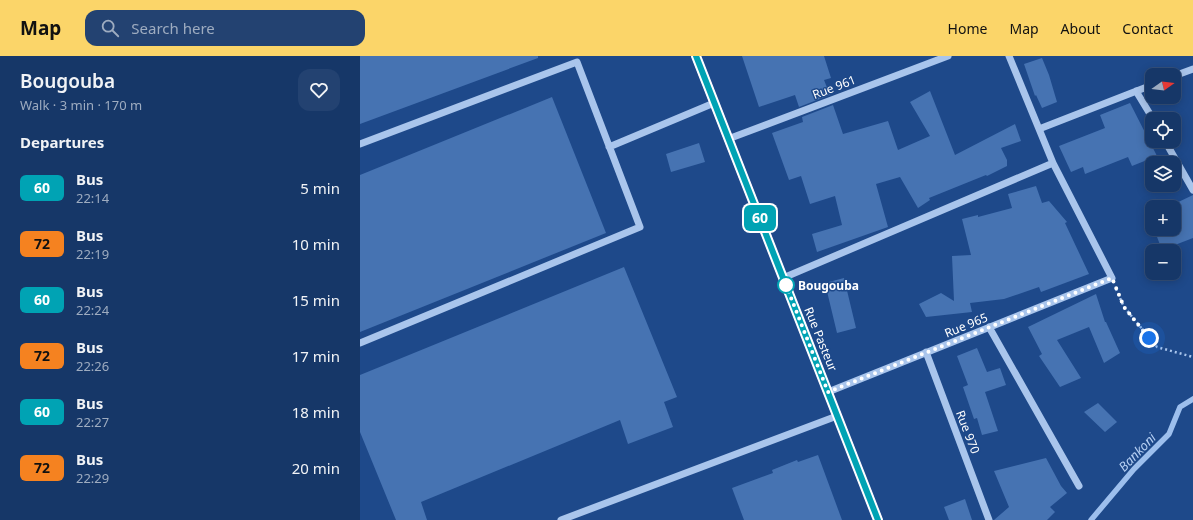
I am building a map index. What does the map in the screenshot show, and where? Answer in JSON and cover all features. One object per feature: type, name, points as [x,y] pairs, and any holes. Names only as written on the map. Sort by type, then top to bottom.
[{"type":"main road","name":"Rue Pasteur","points":[[696,56],[878,520]]},
{"type":"street","name":"Rue 961","points":[[728,139],[948,56]]},
{"type":"street","points":[[1010,56],[1053,163],[1112,278]]},
{"type":"street","points":[[360,144],[577,62],[640,227],[360,343]]},
{"type":"street","points":[[1181,73],[1193,69]]},
{"type":"street","points":[[1039,129],[1145,88]]},
{"type":"street","points":[[1136,91],[1149,112]]},
{"type":"street","points":[[609,146],[714,103]]},
{"type":"street","points":[[1169,148],[1193,190]]},
{"type":"street","points":[[783,278],[1053,163]]},
{"type":"street","name":"Rue 965","points":[[828,392],[1112,278]]},
{"type":"street","points":[[988,327],[1079,486]]},
{"type":"street","name":"Rue 970","points":[[926,352],[989,520]]},
{"type":"street","points":[[561,520],[837,416]]},
{"type":"path","points":[[1112,278],[1124,307],[1157,348],[1193,357]]},
{"type":"building","points":[[360,56],[538,56],[538,58],[360,124]]},
{"type":"building","points":[[742,56],[824,56],[831,78],[824,80],[830,95],[799,107],[795,95],[759,107]]},
{"type":"building","points":[[1042,58],[1057,102],[1042,108],[1036,95],[1035,96],[1024,64]]},
{"type":"building","points":[[930,91],[955,155],[1015,124],[1021,141],[1001,148],[1007,160],[1007,166],[987,176],[986,175],[929,198],[930,200],[918,208],[900,177],[876,184],[888,227],[817,252],[812,234],[842,225],[835,196],[810,204],[801,176],[789,180],[772,133],[803,122],[802,117],[833,105],[843,134],[888,121],[898,150],[930,136],[910,102]]},
{"type":"building","points":[[552,97],[606,233],[360,332],[360,175]]},
{"type":"building","points":[[1130,103],[1145,132],[1145,148],[1153,148],[1157,156],[1145,156],[1145,161],[1132,166],[1128,157],[1085,174],[1083,167],[1071,172],[1059,146],[1105,128],[1100,115]]},
{"type":"building","points":[[699,143],[705,162],[671,172],[666,154]]},
{"type":"building","points":[[1036,186],[1042,203],[1049,201],[1067,222],[1065,223],[1089,274],[1041,292],[1039,287],[1004,299],[970,303],[972,312],[926,317],[919,304],[941,293],[954,301],[952,256],[971,255],[962,219],[978,215],[978,217],[1012,208],[1008,194]]},
{"type":"building","points":[[1193,195],[1193,238],[1178,244],[1160,244],[1157,236],[1181,236],[1181,201]]},
{"type":"building","points":[[624,267],[677,397],[664,402],[673,427],[628,444],[620,420],[421,502],[427,520],[396,520],[360,432],[360,375]]},
{"type":"building","points":[[844,278],[856,328],[837,333],[825,283]]},
{"type":"building","points":[[1096,294],[1105,322],[1120,353],[1104,363],[1089,327],[1057,340],[1081,378],[1060,387],[1039,356],[1042,354],[1028,327]]},
{"type":"building","points":[[977,348],[987,372],[1000,368],[1006,385],[985,392],[998,431],[982,435],[977,418],[974,419],[963,387],[968,385],[957,356]]},
{"type":"building","points":[[1098,403],[1117,422],[1105,432],[1084,412]]},
{"type":"building","points":[[818,455],[842,520],[744,520],[732,488],[773,473],[772,470],[797,460],[798,462]]},
{"type":"building","points":[[1046,458],[1061,486],[1067,493],[1050,507],[1055,512],[1047,520],[994,520],[1009,507],[994,471]]},
{"type":"building","points":[[965,499],[972,520],[949,520],[944,507]]},
{"type":"waterway","name":"Bankoni","points":[[1091,520],[1134,469],[1169,434],[1180,407],[1193,399]]},
{"type":"bus line","name":"60","points":[[696,56],[878,520]]},
{"type":"place","name":"Bougouba","points":[[786,285]]},
{"type":"route","points":[[786,285],[828,392],[1112,278],[1124,307],[1149,338]]}]
